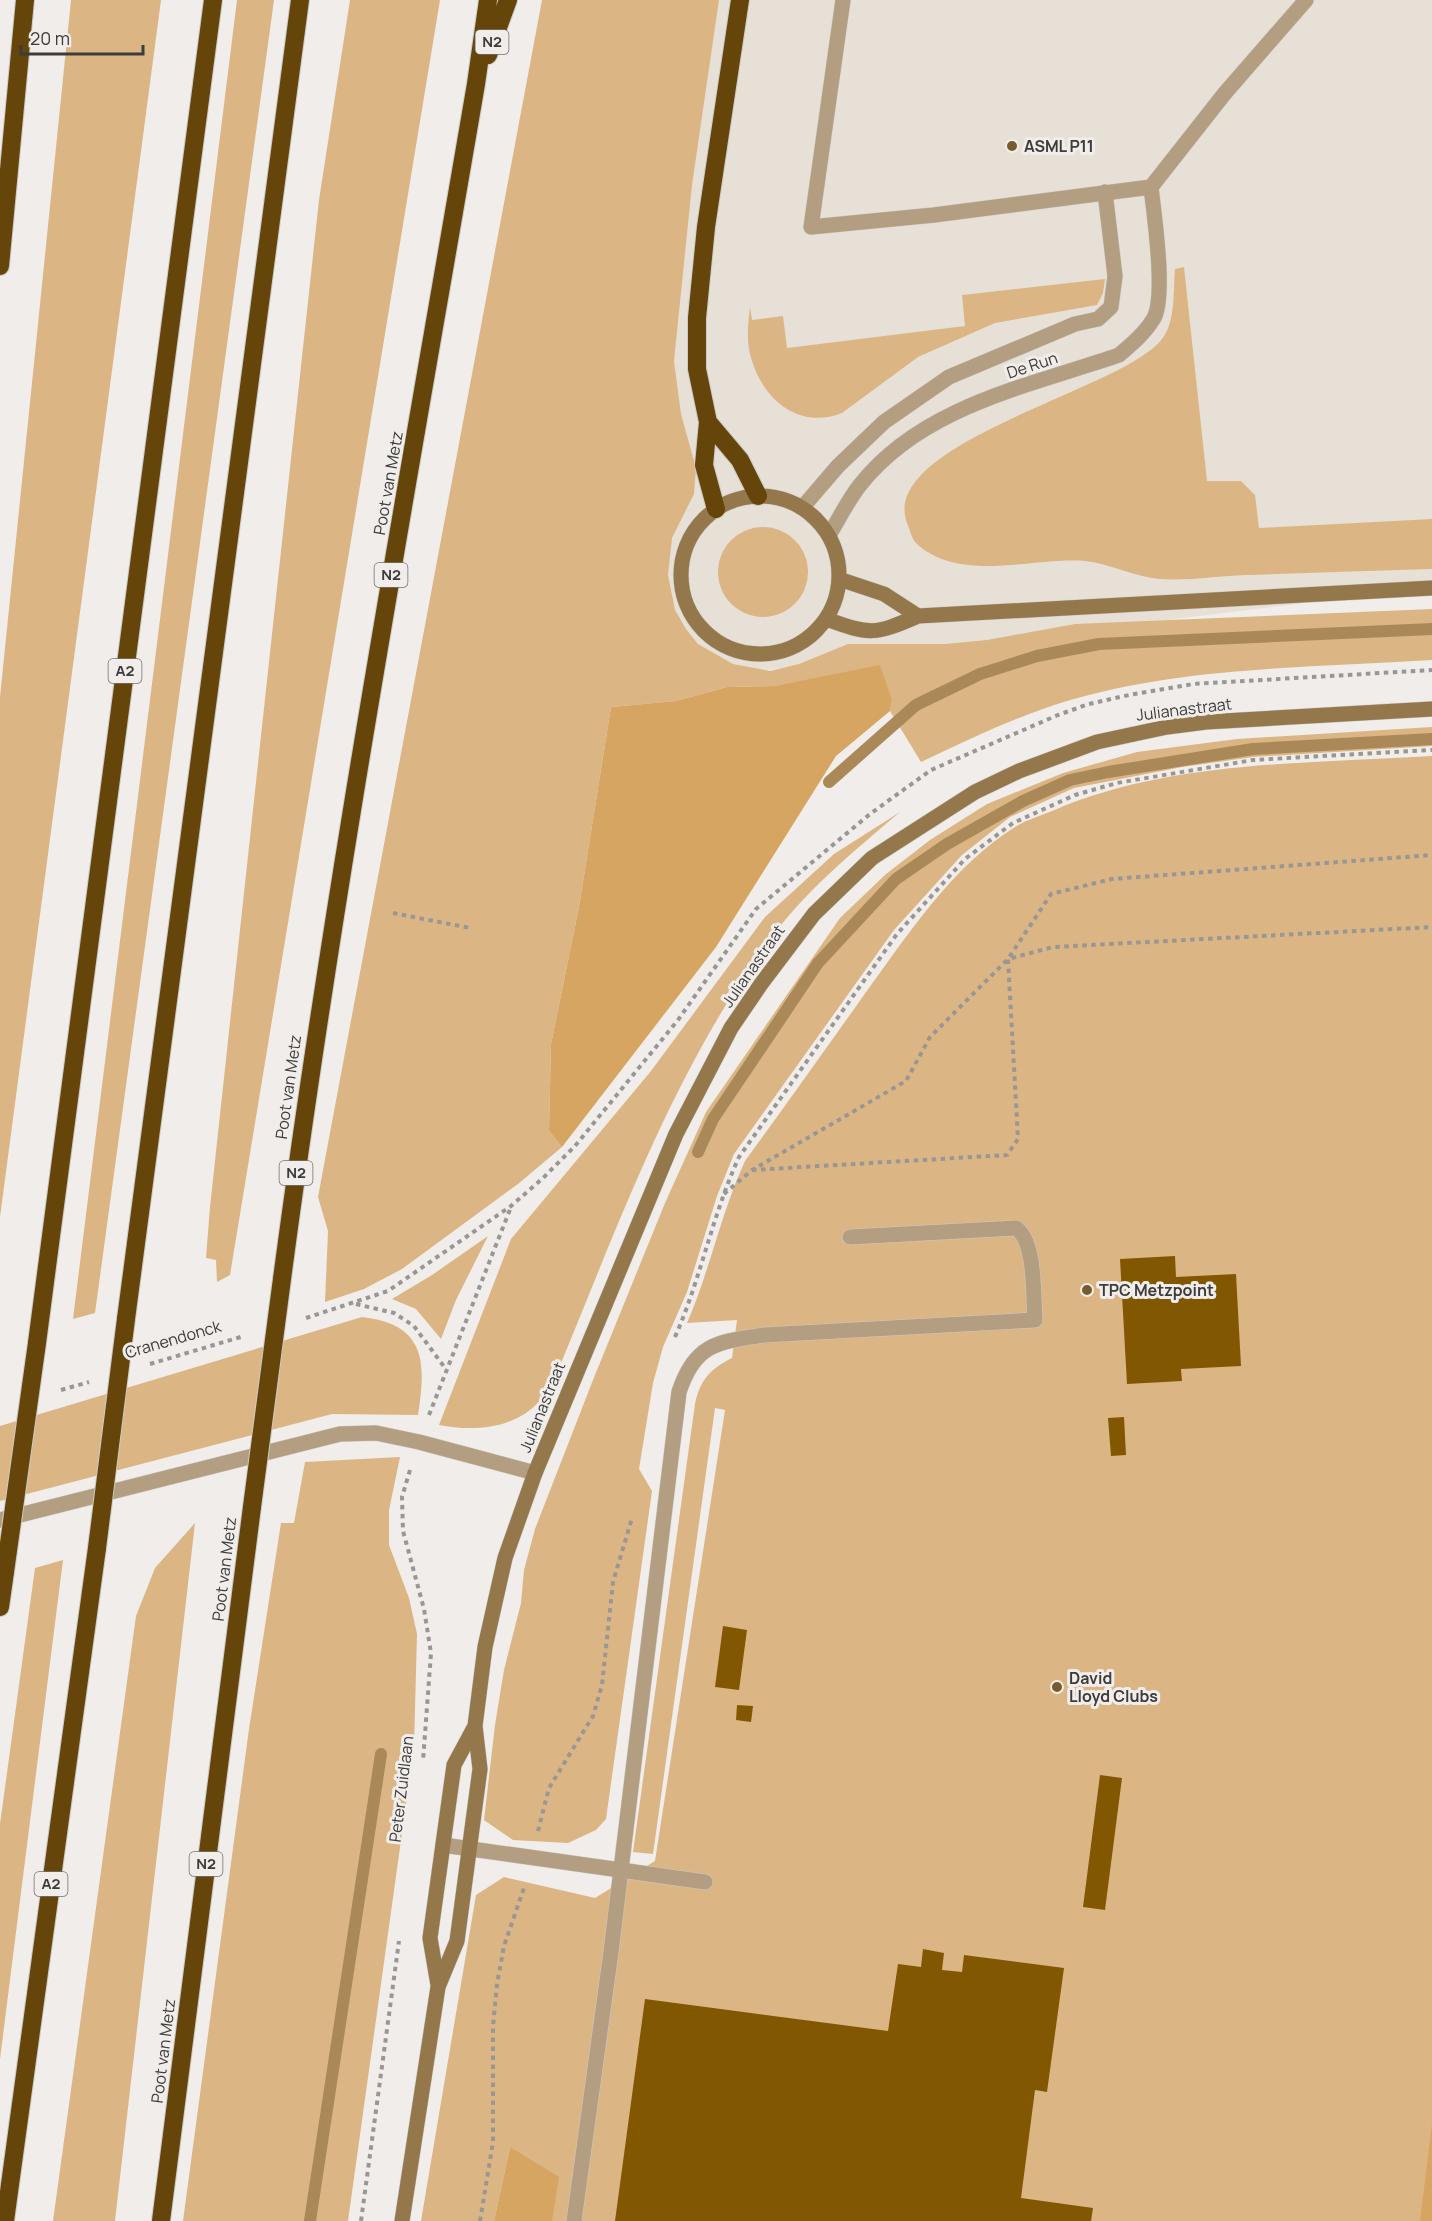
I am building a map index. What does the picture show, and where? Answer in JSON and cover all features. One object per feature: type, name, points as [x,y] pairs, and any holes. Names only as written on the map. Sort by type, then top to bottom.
[{"type":"highway","points":[[0,266],[26,0]]},
{"type":"highway","name":"A2","points":[[0,1607],[37,1343],[213,0]]},
{"type":"highway","name":"A2","points":[[5,2221],[97,1548],[300,0]]},
{"type":"highway","name":"Poot van Metz","points":[[161,2221],[310,1066],[349,823],[476,84],[488,0]]},
{"type":"highway","name":"N2","points":[[476,84],[508,0]]},
{"type":"highway","points":[[716,509],[704,465],[708,422],[698,369],[697,318],[705,227],[740,0]]},
{"type":"highway","points":[[708,422],[740,460],[758,496]]},
{"type":"street","points":[[758,496],[775,498],[802,508],[819,522],[829,536],[836,551],[839,579],[834,603],[826,619],[800,644],[765,654],[730,648],[700,627],[683,595],[683,559],[689,541],[698,526],[716,509],[741,498],[758,496]]},
{"type":"street","points":[[839,579],[884,594],[918,616]]},
{"type":"street","points":[[826,619],[858,630],[882,631],[918,616],[1432,588]]},
{"type":"street","name":"Julianastraat","points":[[535,1473],[676,1134],[710,1066],[731,1028],[785,949],[835,892],[872,858],[975,792],[1018,771],[1097,742],[1206,722],[1432,708]]},
{"type":"street","points":[[402,2221],[438,1986],[457,1941],[480,1769],[475,1726],[485,1647],[505,1558],[535,1473]]},
{"type":"street","points":[[438,1986],[430,1938],[454,1765],[475,1726]]},
{"type":"lane","points":[[843,0],[811,227],[934,215],[1151,187],[1226,93],[1306,0]]},
{"type":"lane","name":"De Run","points":[[829,536],[860,485],[878,465],[908,440],[961,408],[1119,355],[1136,341],[1155,315],[1158,286],[1158,249],[1151,187]]},
{"type":"lane","name":"De Run","points":[[802,508],[838,466],[884,422],[949,377],[1075,324],[1098,319],[1111,307],[1115,276],[1105,192]]},
{"type":"lane","points":[[574,2221],[611,1952],[619,1870],[679,1392],[690,1366],[708,1347],[722,1341],[764,1335],[1035,1320],[1029,1245],[1024,1233],[1016,1228],[850,1237]]},
{"type":"lane","name":"Julianastraat","points":[[0,1520],[340,1434],[376,1433],[535,1473]]},
{"type":"lane","points":[[444,1845],[705,1882]]},
{"type":"path","points":[[671,1345],[693,1295],[721,1197],[738,1157],[897,934],[965,859],[1013,823],[1075,795],[1117,783],[1253,760],[1432,750]]},
{"type":"path","points":[[721,1197],[752,1170],[906,1081],[930,1037],[1008,959],[1051,894],[1112,879],[1432,855]]},
{"type":"path","points":[[393,913],[470,928]]},
{"type":"path","points":[[1008,959],[1053,947],[1432,927]]},
{"type":"path","points":[[752,1170],[1007,1155],[1018,1139],[1008,959]]},
{"type":"path","points":[[298,1320],[356,1304],[388,1291],[511,1206],[445,1369]]},
{"type":"path","points":[[356,1304],[394,1313],[414,1326],[445,1369]]},
{"type":"path","name":"Cranendonck","points":[[149,1364],[252,1334]]},
{"type":"path","name":"Peter Zuidlaan","points":[[422,1765],[431,1653],[423,1609],[403,1531],[402,1497],[445,1369]]},
{"type":"path","points":[[57,1391],[92,1381]]},
{"type":"path","points":[[480,2221],[493,2142],[493,2026],[504,1946],[522,1900],[549,1788],[593,1716],[602,1685],[613,1582],[633,1515]]},
{"type":"path","points":[[361,2221],[400,1934]]},
{"type":"shaded area","points":[[71,0],[161,0],[0,1217],[0,697]]},
{"type":"shaded area","points":[[237,0],[274,0],[95,1313],[73,1319]]},
{"type":"shaded area","points":[[350,0],[440,0],[230,1275],[217,1282],[216,1260],[206,1258],[210,1207],[319,200]]},
{"type":"shaded area","points":[[542,0],[719,0],[692,185],[674,361],[681,414],[696,468],[694,494],[672,538],[668,575],[675,610],[698,644],[733,664],[770,671],[799,664],[848,644],[945,644],[987,640],[1075,624],[1432,609],[1432,660],[1248,670],[1156,681],[1067,701],[993,729],[921,762],[890,711],[892,700],[818,679],[775,686],[727,687],[676,701],[611,707],[579,907],[551,1044],[549,1131],[562,1147],[518,1184],[402,1269],[364,1289],[325,1302],[328,1231],[318,1197]]},
{"type":"shaded area","points":[[615,0],[1432,0],[1432,587],[468,707]]},
{"type":"shaded area","points":[[1184,267],[1207,481],[1241,481],[1255,495],[1259,528],[1432,519],[1432,569],[1160,579],[1085,561],[999,566],[955,563],[936,556],[916,543],[909,528],[906,498],[926,470],[961,445],[1138,359],[1162,339],[1170,324],[1175,269]]},
{"type":"shaded area","points":[[1105,279],[1103,293],[1097,305],[995,323],[918,357],[842,413],[826,417],[797,414],[785,408],[764,387],[749,352],[750,307],[752,320],[783,316],[787,348],[965,326],[962,295]]},
{"type":"shaded area","points":[[763,527],[780,531],[795,540],[804,555],[808,572],[804,589],[795,604],[780,613],[763,617],[746,613],[731,604],[722,589],[718,572],[722,555],[731,540],[746,531]]},
{"type":"shaded area","points":[[880,665],[892,700],[890,711],[836,756],[716,947],[562,1147],[549,1131],[551,1044],[579,907],[611,707],[676,701],[727,687],[775,686]]},
{"type":"shaded area","points":[[1432,727],[1432,746],[1253,757],[1182,767],[1074,788],[1010,817],[962,855],[894,930],[734,1154],[717,1196],[687,1292],[663,1347],[653,1383],[639,1469],[652,1491],[606,1819],[596,1830],[568,1843],[513,1840],[484,1820],[495,1725],[504,1670],[521,1603],[524,1570],[535,1529],[593,1380],[665,1203],[706,1112],[840,918],[886,874],[930,840],[987,804],[1063,773],[1137,752],[1237,739]]},
{"type":"shaded area","points":[[1432,756],[1432,2221],[543,2221],[510,2147],[494,2221],[421,2221],[476,1895],[504,1877],[595,1898],[655,1861],[725,1410],[715,1408],[653,1854],[633,1852],[695,1404],[707,1376],[732,1358],[737,1320],[687,1323],[745,1161],[897,949],[932,904],[971,861],[1015,827],[1097,794],[1191,773],[1288,763]]},
{"type":"shaded area","points":[[900,812],[830,873],[797,906],[768,942],[734,991],[676,1095],[627,1203],[559,1368],[543,1397],[521,1416],[495,1426],[467,1428],[439,1425],[511,1239],[651,1071],[765,917],[834,854]]},
{"type":"shaded area","points":[[488,1236],[456,1300],[441,1339],[416,1309],[392,1299],[432,1275]]},
{"type":"shaded area","points":[[362,1317],[383,1321],[399,1328],[410,1338],[417,1350],[422,1379],[418,1415],[332,1414],[0,1501],[0,1426]]},
{"type":"shaded area","points":[[400,1457],[389,1510],[389,1545],[409,1598],[417,1634],[414,1747],[348,2221],[183,2221],[249,1729],[281,1523],[294,1523],[305,1462]]},
{"type":"shaded area","points":[[195,1523],[115,2221],[53,2221],[136,1616],[155,1568]]},
{"type":"shaded area","points":[[63,1560],[0,2059],[0,1824],[35,1568]]},
{"type":"shaded area","points":[[1432,2124],[1432,2221],[1420,2221]]},
{"type":"shaded area","points":[[510,2147],[559,2177],[552,2221],[494,2221]]},
{"type":"building","points":[[1175,1256],[1176,1277],[1236,1274],[1241,1366],[1181,1369],[1182,1381],[1127,1384],[1120,1259]]},
{"type":"building","points":[[1124,1417],[1126,1455],[1111,1456],[1108,1418]]},
{"type":"building","points":[[723,1626],[747,1630],[739,1690],[715,1687]]},
{"type":"building","points":[[737,1705],[753,1706],[751,1722],[736,1720]]},
{"type":"building","points":[[1100,1775],[1122,1778],[1105,1910],[1083,1907]]},
{"type":"building","points":[[923,1949],[944,1953],[942,1970],[962,1972],[964,1955],[1064,1968],[1047,2092],[1035,2090],[1021,2198],[1093,2208],[1091,2221],[615,2221],[645,1999],[888,2031],[898,1964],[921,1967]]},
{"type":"waterway","points":[[829,782],[916,705],[980,674],[1037,656],[1099,644],[1432,629]]},
{"type":"waterway","points":[[698,1152],[713,1119],[818,963],[896,879],[947,844],[1023,801],[1070,780],[1253,749],[1432,739]]},
{"type":"waterway","points":[[310,2221],[381,1754]]},
{"type":"place","name":"ASML P11","points":[[1012,146]]},
{"type":"place","name":"TPC Metzpoint","points":[[1087,1290]]},
{"type":"place","name":"David Lloyd Clubs","points":[[1057,1687]]}]
